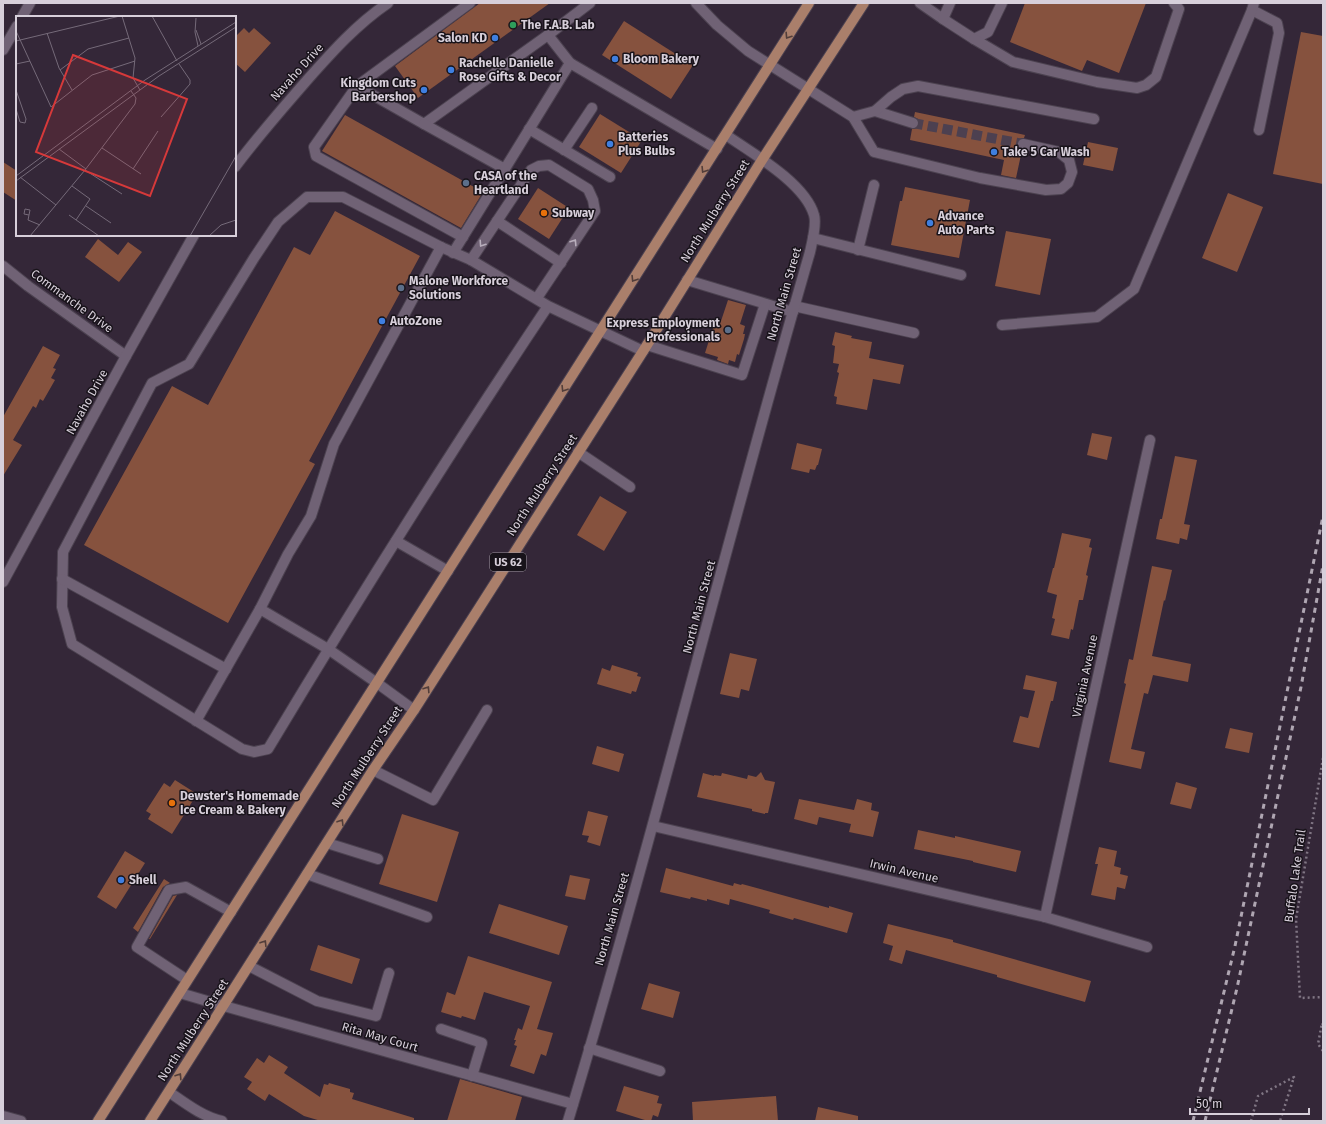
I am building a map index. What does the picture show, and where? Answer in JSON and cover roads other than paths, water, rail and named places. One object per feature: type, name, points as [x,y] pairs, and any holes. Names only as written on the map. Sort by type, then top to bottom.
[{"type":"main road","points":[[98,1121],[809,3]]},
{"type":"main road","name":"North Mulberry Street","points":[[150,1121],[373,770],[414,710],[645,348],[762,160],[864,3]]},
{"type":"street","points":[[23,16],[30,3]]},
{"type":"street","name":"Navaho Drive","points":[[236,166],[270,122],[327,58],[378,10],[388,3]]},
{"type":"street","points":[[463,237],[316,156],[314,147],[357,86],[470,3]]},
{"type":"street","points":[[424,124],[590,3]]},
{"type":"street","points":[[696,3],[704,13],[726,34],[748,51],[853,117],[874,152],[980,178],[1046,190],[1062,189],[1068,183],[1072,172],[1069,160],[1059,152],[1023,144]]},
{"type":"street","points":[[920,3],[974,39],[1013,62],[1097,82],[1136,88],[1146,85],[1156,78],[1179,9],[1174,3]]},
{"type":"street","points":[[943,19],[950,3]]},
{"type":"street","points":[[974,39],[988,32],[1002,3]]},
{"type":"street","points":[[1002,325],[1097,317],[1134,289],[1253,6],[1277,23],[1279,33],[1259,130]]},
{"type":"street","points":[[3,50],[6,36],[16,27]]},
{"type":"street","points":[[548,35],[570,62],[717,149]]},
{"type":"street","points":[[453,253],[570,62]]},
{"type":"street","points":[[357,86],[505,169]]},
{"type":"street","points":[[853,117],[875,111],[903,89],[918,86],[1094,119]]},
{"type":"street","points":[[564,150],[592,108]]},
{"type":"street","points":[[875,111],[913,123]]},
{"type":"street","points":[[529,128],[610,177]]},
{"type":"street","name":"North Main Street","points":[[568,1121],[653,826],[813,238],[815,216],[809,202],[802,192],[762,160],[726,135]]},
{"type":"street","points":[[472,260],[531,170],[539,166],[548,165],[588,189],[593,200],[595,211],[538,298]]},
{"type":"street","points":[[858,250],[874,185]]},
{"type":"street","points":[[548,306],[396,541],[328,649],[268,749],[254,752],[242,749],[72,644],[62,607],[63,552],[152,383],[189,364],[254,258],[278,222],[307,197],[343,197],[453,253],[472,260],[538,298],[548,306],[645,348],[742,375],[765,304]]},
{"type":"street","points":[[497,221],[561,263]]},
{"type":"street","name":"Navaho Drive","points":[[3,582],[126,356],[193,236]]},
{"type":"street","points":[[813,238],[961,276]]},
{"type":"street","points":[[196,721],[260,609],[288,554],[311,516],[334,444],[441,247]]},
{"type":"street","name":"Commanche Drive","points":[[3,266],[28,286],[126,356]]},
{"type":"street","points":[[687,280],[765,304],[914,333]]},
{"type":"street","name":"Virginia Avenue","points":[[1045,917],[1150,440]]},
{"type":"street","points":[[578,452],[630,487]]},
{"type":"street","points":[[396,541],[448,571]]},
{"type":"street","points":[[62,579],[226,669]]},
{"type":"street","points":[[260,609],[328,649],[414,710]]},
{"type":"street","points":[[373,770],[432,800],[487,710]]},
{"type":"street","name":"Irwin Avenue","points":[[653,826],[1045,917],[1147,947]]},
{"type":"street","points":[[328,843],[378,859]]},
{"type":"street","points":[[307,874],[427,917]]},
{"type":"street","points":[[187,980],[137,947],[169,890],[186,887],[231,912]]},
{"type":"street","points":[[249,966],[317,1001],[376,1016],[388,973]]},
{"type":"street","name":"Rita May Court","points":[[180,993],[573,1104]]},
{"type":"street","points":[[441,1029],[482,1043],[472,1076]]},
{"type":"street","points":[[589,1048],[660,1071]]},
{"type":"street","points":[[169,1092],[193,1108],[215,1120],[222,1121]]},
{"type":"street","points":[[3,1116],[21,1121]]},
{"type":"tunnel","points":[[913,123],[1023,144]]},
{"type":"railway","points":[[1193,1121],[1235,946],[1323,516]]},
{"type":"railway","points":[[1205,1121],[1237,988],[1301,687],[1323,565]]},
{"type":"place","name":"The F.A.B. Lab","points":[[513,25]]},
{"type":"place","name":"Salon KD","points":[[495,38]]},
{"type":"place","name":"Bloom Bakery","points":[[615,59]]},
{"type":"place","name":"Rachelle Danielle Rose Gifts & Decor","points":[[451,70]]},
{"type":"place","name":"Kingdom Cuts Barbershop","points":[[424,90]]},
{"type":"place","name":"Batteries Plus Bulbs","points":[[610,144]]},
{"type":"place","name":"Take 5 Car Wash","points":[[994,152]]},
{"type":"place","name":"CASA of the Heartland","points":[[466,183]]},
{"type":"place","name":"Subway","points":[[544,213]]},
{"type":"place","name":"Advance Auto Parts","points":[[930,223]]},
{"type":"place","name":"Malone Workforce Solutions","points":[[401,288]]},
{"type":"place","name":"AutoZone","points":[[382,321]]},
{"type":"place","name":"Express Employment Professionals","points":[[728,330]]},
{"type":"place","name":"Dewster's Homemade Ice Cream & Bakery","points":[[172,803]]},
{"type":"place","name":"Shell","points":[[121,880]]}]
